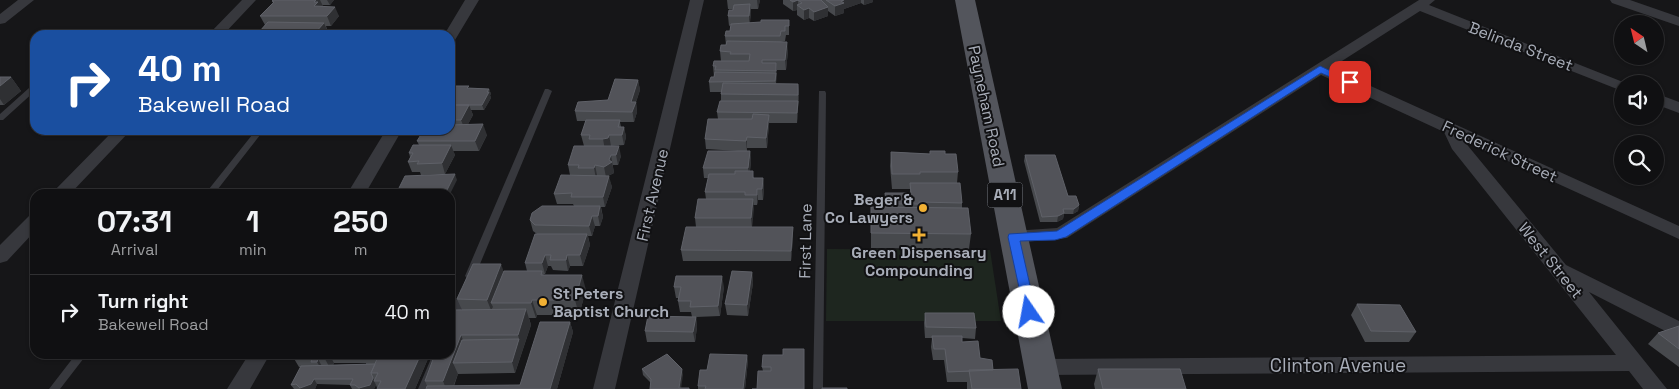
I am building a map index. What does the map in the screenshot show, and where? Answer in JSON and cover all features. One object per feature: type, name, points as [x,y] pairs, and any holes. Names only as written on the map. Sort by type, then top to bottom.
[{"type":"main road","name":"Payneham Road","points":[[965,0],[1043,378]]},
{"type":"street","points":[[0,20],[26,0]]},
{"type":"street","points":[[220,30],[249,0]]},
{"type":"street","points":[[454,30],[472,0]]},
{"type":"street","name":"First Avenue","points":[[604,389],[698,0]]},
{"type":"street","points":[[1617,0],[1679,22]]},
{"type":"street","points":[[1014,237],[1055,236],[1062,234],[1424,3]]},
{"type":"street","name":"Belinda Street","points":[[1424,3],[1614,83]]},
{"type":"street","name":"Frederick Street","points":[[1320,69],[1679,234]]},
{"type":"street","points":[[1664,102],[1679,108]]},
{"type":"street","name":"West Street","points":[[1450,128],[1458,145],[1656,389]]},
{"type":"street","points":[[65,189],[117,135]]},
{"type":"street","points":[[359,189],[391,135]]},
{"type":"street","points":[[0,256],[30,225]]},
{"type":"street","points":[[1557,267],[1679,330]]},
{"type":"street","points":[[238,389],[257,359]]},
{"type":"street","name":"Clinton Avenue","points":[[1043,378],[1635,363]]},
{"type":"lane","points":[[455,313],[548,91]]},
{"type":"lane","points":[[0,118],[30,92]]},
{"type":"lane","name":"First Lane","points":[[818,389],[822,94]]},
{"type":"lane","points":[[213,189],[256,135]]},
{"type":"lane","points":[[54,389],[78,359]]},
{"type":"lane","points":[[423,389],[436,359]]},
{"type":"shaded area","points":[[827,249],[990,250],[1001,321],[826,321]]},
{"type":"building","points":[[273,0],[316,0],[314,2],[318,2],[314,6],[335,7],[327,16],[260,16],[274,2]]},
{"type":"building","points":[[798,0],[821,0],[828,7],[814,12],[809,8],[804,10],[797,5],[802,3]]},
{"type":"building","points":[[826,0],[844,0],[841,1],[844,3],[835,6]]},
{"type":"building","points":[[750,4],[749,16],[728,16],[729,10],[733,10],[734,5]]},
{"type":"building","points":[[761,20],[789,20],[789,26],[785,26],[785,31],[781,31],[780,36],[725,36],[726,31],[730,31],[731,24],[761,22]]},
{"type":"building","points":[[268,22],[324,23],[318,30],[261,30]]},
{"type":"building","points":[[727,41],[787,42],[785,60],[762,60],[762,63],[776,63],[776,71],[715,70],[716,66],[713,66],[714,61],[749,61],[750,54],[730,54],[731,52],[720,51],[721,45],[726,45]]},
{"type":"building","points":[[715,72],[776,73],[775,81],[709,82],[711,77],[714,77]]},
{"type":"building","points":[[0,77],[11,77],[0,86]]},
{"type":"building","points":[[615,79],[638,80],[631,102],[636,102],[632,112],[575,111],[578,102],[608,100]]},
{"type":"building","points":[[723,83],[798,84],[798,95],[721,94]]},
{"type":"building","points":[[456,86],[469,86],[467,88],[489,89],[487,92],[489,92],[482,105],[455,105]]},
{"type":"building","points":[[720,101],[798,101],[797,113],[717,112]]},
{"type":"building","points":[[455,105],[469,105],[461,120],[455,120]]},
{"type":"building","points":[[753,114],[769,115],[766,138],[747,137],[746,141],[705,139],[708,119],[752,119]]},
{"type":"building","points":[[586,120],[620,120],[618,127],[624,127],[622,135],[609,135],[608,138],[603,139],[589,139],[590,135],[581,135]]},
{"type":"building","points":[[483,124],[475,141],[417,141],[421,135],[455,135],[455,125]]},
{"type":"building","points":[[413,145],[451,145],[442,163],[417,164],[419,161],[408,162],[413,153],[409,153]]},
{"type":"building","points":[[574,146],[619,146],[616,155],[611,155],[609,160],[612,162],[604,167],[595,165],[594,168],[578,168],[579,165],[568,165]]},
{"type":"building","points":[[708,151],[750,151],[748,168],[703,168]]},
{"type":"building","points":[[930,151],[945,151],[945,154],[956,154],[958,172],[892,174],[891,152],[930,154]]},
{"type":"building","points":[[1025,155],[1055,155],[1068,196],[1076,196],[1079,205],[1074,209],[1063,209],[1064,213],[1058,216],[1042,217]]},
{"type":"building","points":[[735,171],[753,171],[753,178],[763,178],[762,189],[757,189],[757,195],[745,195],[745,192],[705,192],[709,174],[735,174]]},
{"type":"building","points":[[455,174],[448,189],[398,189],[405,176]]},
{"type":"building","points":[[561,175],[609,176],[603,197],[571,197],[572,193],[554,194]]},
{"type":"building","points":[[910,183],[960,183],[962,203],[919,202],[919,204],[886,204],[885,193],[911,193]]},
{"type":"building","points":[[698,199],[753,199],[751,218],[695,218]]},
{"type":"building","points":[[542,206],[600,206],[598,216],[592,216],[589,226],[535,225],[530,220],[532,213]]},
{"type":"building","points":[[871,207],[968,208],[971,234],[871,233]]},
{"type":"building","points":[[686,227],[793,227],[791,251],[681,250]]},
{"type":"building","points":[[535,234],[587,234],[580,255],[567,255],[566,260],[550,260],[551,255],[545,255],[542,263],[525,263]]},
{"type":"building","points":[[473,264],[501,264],[487,300],[457,299]]},
{"type":"building","points":[[504,271],[542,271],[541,275],[582,275],[575,300],[532,300],[531,303],[491,303]]},
{"type":"building","points":[[732,271],[752,272],[747,305],[725,304]]},
{"type":"building","points":[[676,276],[722,276],[718,306],[690,307],[691,301],[678,301],[681,287],[674,287]]},
{"type":"building","points":[[1357,304],[1400,305],[1416,332],[1371,331]]},
{"type":"building","points":[[526,309],[518,335],[461,335],[455,350],[455,310]]},
{"type":"building","points":[[925,313],[974,313],[976,328],[926,327]]},
{"type":"building","points":[[648,316],[696,317],[693,332],[645,331]]},
{"type":"building","points":[[540,322],[570,322],[550,389],[426,389],[427,386],[520,385]]},
{"type":"building","points":[[1679,326],[1679,349],[1658,333]]},
{"type":"building","points":[[932,336],[962,336],[962,342],[978,341],[980,358],[992,360],[993,370],[948,372],[945,349],[934,349]]},
{"type":"building","points":[[519,339],[512,362],[453,363],[462,340]]},
{"type":"building","points":[[783,349],[804,349],[804,389],[757,389],[758,371],[771,371],[771,367],[762,367],[763,355],[783,355]]},
{"type":"building","points":[[667,354],[682,369],[679,388],[689,389],[650,389],[651,379],[642,369]]},
{"type":"building","points":[[710,354],[747,355],[743,389],[705,389],[706,386],[698,386],[700,370],[707,370]]},
{"type":"building","points":[[312,359],[318,359],[317,362],[311,362]]},
{"type":"building","points":[[377,359],[419,359],[405,389],[377,389],[381,381],[374,381],[378,373],[371,373]]},
{"type":"building","points":[[433,359],[452,359],[443,381],[425,381]]},
{"type":"building","points":[[375,364],[371,373],[373,378],[370,385],[359,388],[355,385],[350,385],[353,379],[314,379],[311,384],[300,388],[296,384],[291,385],[301,366]]},
{"type":"building","points":[[1018,369],[1021,389],[972,389],[969,370]]},
{"type":"building","points":[[1098,369],[1180,369],[1186,389],[1103,389]]},
{"type":"building","points":[[847,388],[847,389],[822,389]]},
{"type":"place","name":"Beger & Co Lawyers","points":[[923,208]]},
{"type":"place","name":"Green Dispensary Compounding","points":[[919,235]]},
{"type":"place","name":"St Peters Baptist Church","points":[[543,302]]},
{"type":"route","points":[[1029,312],[1014,237],[1055,236],[1062,234],[1320,69],[1350,82]]}]
